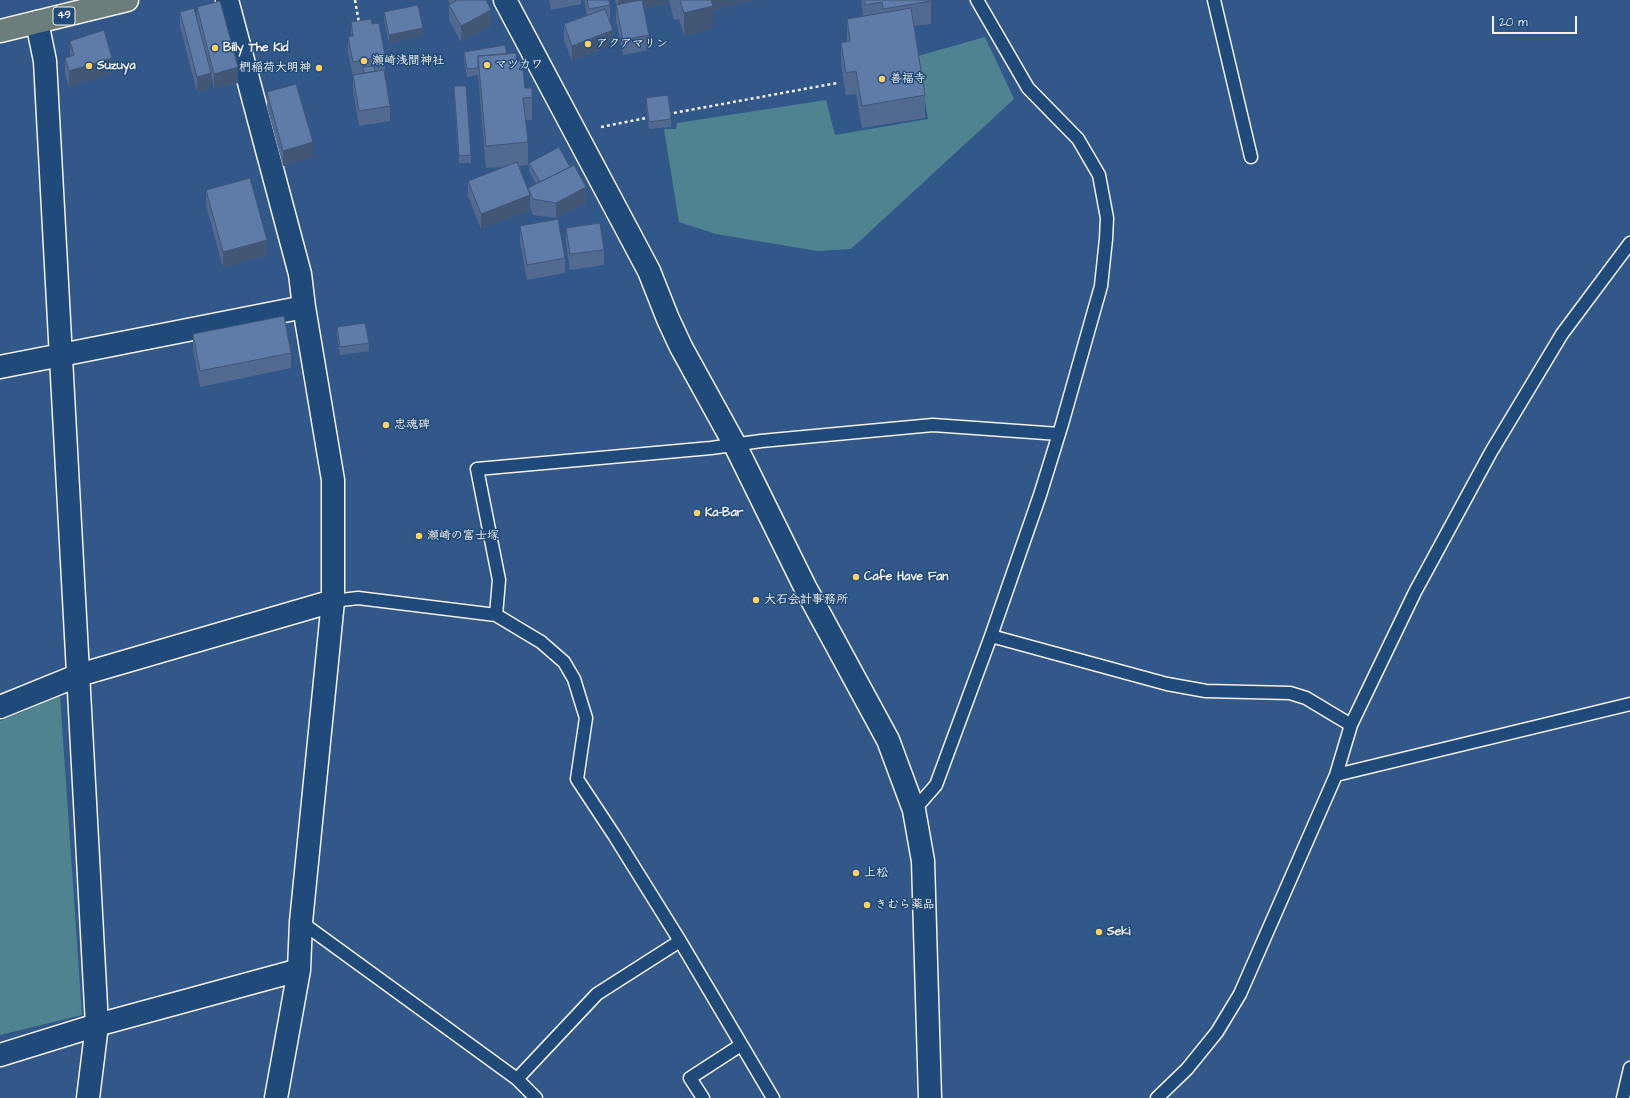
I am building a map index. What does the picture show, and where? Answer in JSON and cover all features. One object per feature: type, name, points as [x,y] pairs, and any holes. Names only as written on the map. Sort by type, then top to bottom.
[{"type":"main road","name":"49","points":[[0,31],[127,0]]},
{"type":"street","points":[[227,0],[300,274],[304,307],[333,480],[333,601],[301,922],[299,970],[276,1098]]},
{"type":"street","points":[[504,0],[649,271],[681,347],[734,444],[806,589],[888,740],[914,810],[923,861],[930,1098]]},
{"type":"street","points":[[37,22],[45,60],[97,1025],[88,1098]]},
{"type":"street","points":[[0,367],[304,307]]},
{"type":"street","points":[[0,707],[79,675],[333,601]]},
{"type":"street","points":[[0,1055],[97,1025],[299,970]]},
{"type":"lane","points":[[914,810],[936,785],[991,636],[1040,495],[1101,286],[1107,218],[1099,174],[1078,139],[1028,88],[977,0]]},
{"type":"lane","points":[[1214,0],[1251,157]]},
{"type":"lane","points":[[1157,1098],[1187,1069],[1217,1032],[1240,994],[1336,775],[1351,725],[1415,592],[1490,452],[1562,334],[1630,243]]},
{"type":"lane","points":[[496,615],[499,580],[477,469],[711,448],[761,441],[933,425],[1059,434]]},
{"type":"lane","points":[[333,601],[358,598],[496,615],[541,642],[564,662],[574,678],[586,718],[577,779],[680,941],[773,1098]]},
{"type":"lane","points":[[991,636],[1167,684],[1206,691],[1290,693],[1306,698],[1351,725]]},
{"type":"lane","points":[[1336,775],[1630,704]]},
{"type":"lane","points":[[301,922],[517,1079],[536,1098]]},
{"type":"lane","points":[[517,1079],[597,994],[680,941]]},
{"type":"lane","points":[[704,1098],[690,1078],[741,1045]]},
{"type":"lane","points":[[1623,1098],[1630,1068]]},
{"type":"path","points":[[354,0],[360,26]]},
{"type":"path","points":[[666,115],[837,83]]},
{"type":"path","points":[[601,128],[658,116]]},
{"type":"green space","points":[[985,37],[1014,99],[851,249],[817,251],[716,234],[679,222],[664,129],[676,129],[677,123],[826,100],[835,135],[928,119],[918,56]]},
{"type":"green space","points":[[60,696],[82,1015],[0,1035],[0,721]]},
{"type":"building","points":[[456,0],[486,0],[491,10],[461,26],[449,5]]},
{"type":"building","points":[[587,0],[609,0],[610,5],[589,9]]},
{"type":"building","points":[[642,0],[649,35],[623,40],[616,5]]},
{"type":"building","points":[[680,0],[711,0],[713,6],[684,13]]},
{"type":"building","points":[[865,0],[931,1],[883,9],[882,2],[865,5]]},
{"type":"building","points":[[220,1],[238,67],[214,74],[197,7]]},
{"type":"building","points":[[418,5],[423,28],[389,35],[384,12]]},
{"type":"building","points":[[194,8],[211,73],[197,77],[180,12]]},
{"type":"building","points":[[911,8],[925,95],[862,106],[856,71],[846,73],[841,43],[850,41],[847,19]]},
{"type":"building","points":[[605,9],[613,30],[572,46],[564,24]]},
{"type":"building","points":[[371,19],[372,24],[379,23],[385,56],[353,62],[348,37],[353,36],[351,22]]},
{"type":"building","points":[[104,30],[112,58],[69,71],[65,58],[74,55],[70,41]]},
{"type":"building","points":[[505,45],[507,54],[478,56],[478,68],[467,69],[464,52]]},
{"type":"building","points":[[516,53],[517,61],[522,60],[525,88],[532,88],[532,97],[523,98],[528,142],[486,146],[478,56]]},
{"type":"building","points":[[374,66],[375,71],[364,73],[363,67]]},
{"type":"building","points":[[384,70],[390,106],[359,111],[353,75]]},
{"type":"building","points":[[296,84],[313,142],[283,151],[267,92]]},
{"type":"building","points":[[454,86],[466,86],[471,155],[459,156]]},
{"type":"building","points":[[668,95],[671,119],[649,122],[646,98]]},
{"type":"building","points":[[559,147],[570,167],[540,182],[529,163]]},
{"type":"building","points":[[517,162],[530,195],[481,214],[468,181]]},
{"type":"building","points":[[574,165],[586,187],[556,203],[533,199],[528,188]]},
{"type":"building","points":[[250,178],[267,240],[223,252],[206,190]]},
{"type":"building","points":[[558,219],[565,258],[527,265],[520,226]]},
{"type":"building","points":[[600,223],[604,250],[570,254],[566,228]]},
{"type":"building","points":[[284,316],[291,353],[200,371],[193,334]]},
{"type":"building","points":[[365,323],[369,343],[340,347],[337,327]]},
{"type":"place","name":"アクアマリン","points":[[588,44]]},
{"type":"place","name":"Billy The Kid","points":[[215,48]]},
{"type":"place","name":"瀬崎浅間神社","points":[[364,61]]},
{"type":"place","name":"マツカワ","points":[[487,65]]},
{"type":"place","name":"Suzuya","points":[[89,66]]},
{"type":"place","name":"椚稲荷大明神","points":[[319,68]]},
{"type":"place","name":"善福寺","points":[[882,79]]},
{"type":"place","name":"忠魂碑","points":[[386,425]]},
{"type":"place","name":"Ka-Bar","points":[[697,513]]},
{"type":"place","name":"瀬崎の富士塚","points":[[419,536]]},
{"type":"place","name":"Cafe Have Fan","points":[[856,577]]},
{"type":"place","name":"大石会計事務所","points":[[756,600]]},
{"type":"place","name":"上松","points":[[856,873]]},
{"type":"place","name":"きむら薬品","points":[[867,905]]},
{"type":"place","name":"Seki","points":[[1099,932]]}]
